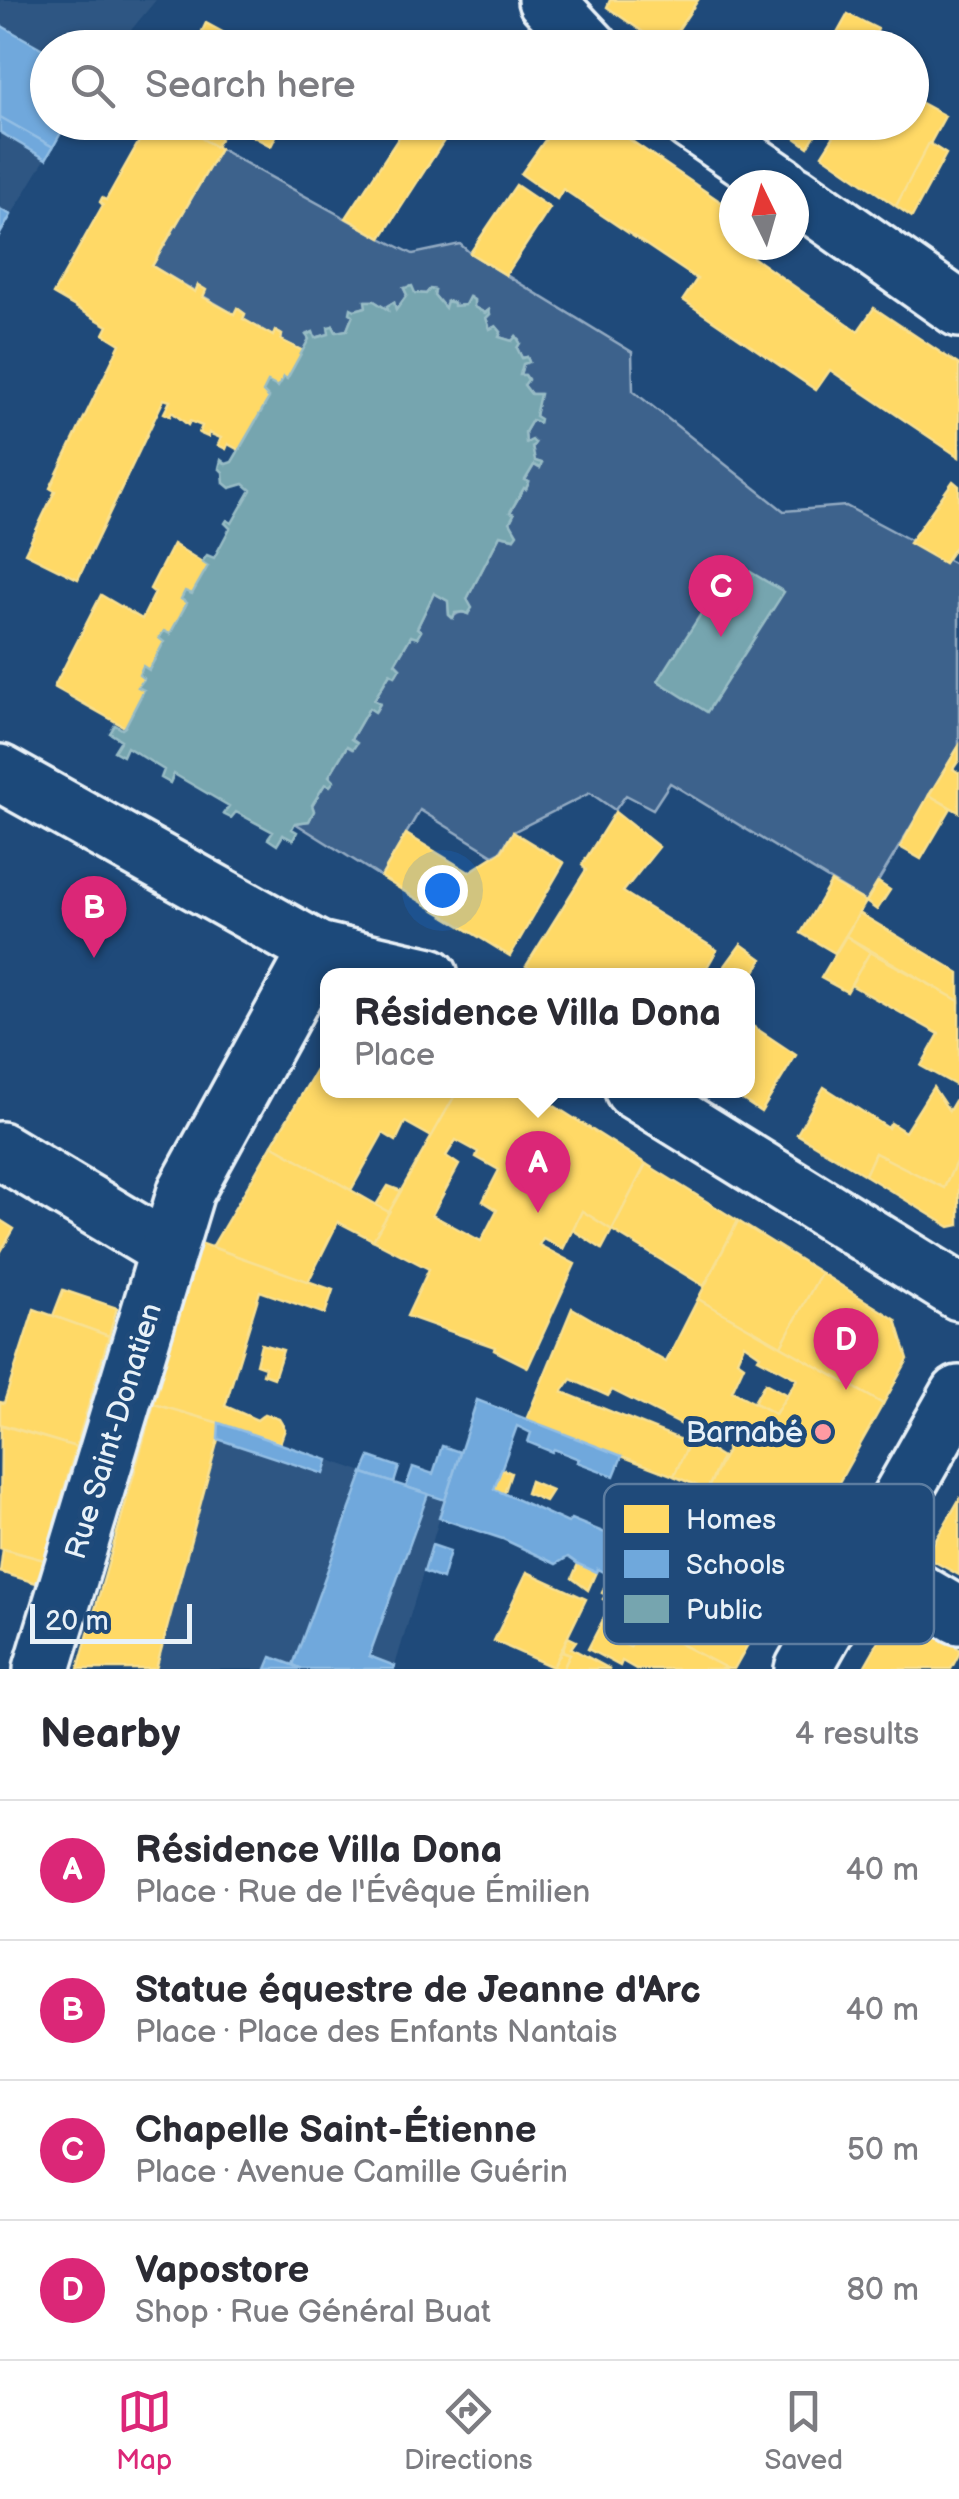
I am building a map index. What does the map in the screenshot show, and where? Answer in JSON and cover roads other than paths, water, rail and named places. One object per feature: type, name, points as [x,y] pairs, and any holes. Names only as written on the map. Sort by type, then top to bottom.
[{"type":"street","points":[[546,0],[574,30]]},
{"type":"street","points":[[717,140],[761,170]]},
{"type":"street","points":[[809,204],[959,309]]},
{"type":"street","points":[[0,773],[318,950],[396,968]]},
{"type":"street","name":"Rue Saint-Donatien","points":[[42,1669],[186,1191],[318,950]]},
{"type":"street","points":[[646,1098],[959,1292]]},
{"type":"street","points":[[0,1150],[167,1250]]},
{"type":"street","points":[[907,1484],[959,1394]]},
{"type":"street","points":[[934,1601],[959,1616]]},
{"type":"street","points":[[802,1669],[816,1644]]},
{"type":"place","name":"Chapelle Saint-Étienne","points":[[721,637]]},
{"type":"place","name":"Statue équestre de Jeanne d'Arc","points":[[94,958]]},
{"type":"place","name":"Résidence Villa Dona","points":[[538,1213]]},
{"type":"place","name":"Vapostore","points":[[846,1390]]},
{"type":"place","name":"Barnabé","points":[[823,1432]]}]
